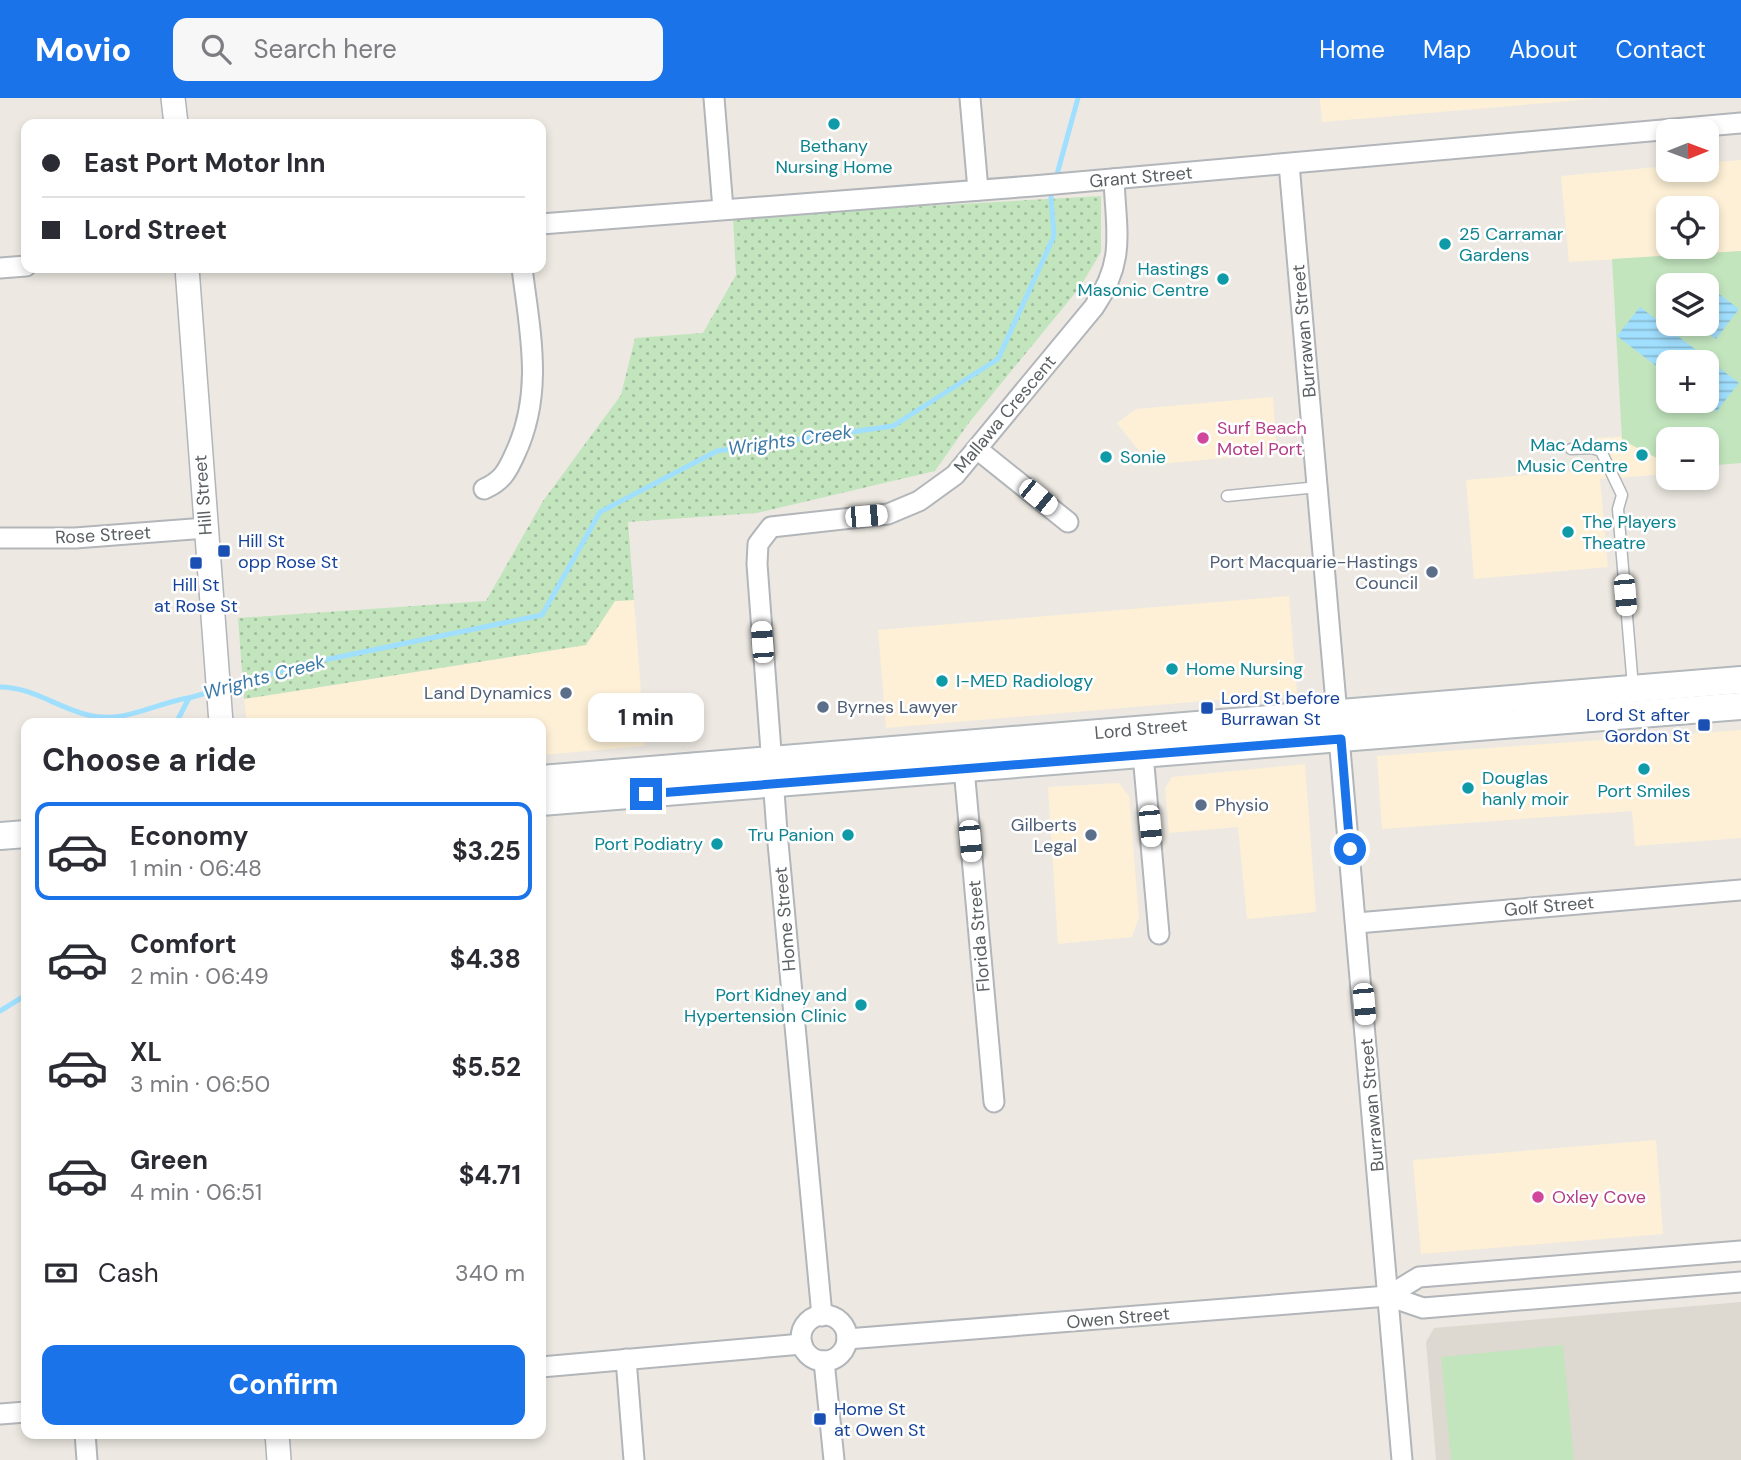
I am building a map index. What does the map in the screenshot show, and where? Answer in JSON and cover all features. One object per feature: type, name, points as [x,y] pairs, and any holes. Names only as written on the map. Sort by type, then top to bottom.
[{"type":"main road","name":"Lord Street","points":[[546,801],[772,773],[963,757],[1141,729],[1741,680]]},
{"type":"main road","name":"Lord Street","points":[[963,757],[1144,755],[1741,706]]},
{"type":"main road","name":"Lord Street","points":[[546,779],[772,773]]},
{"type":"main road","points":[[0,836],[21,834]]},
{"type":"street","points":[[173,98],[175,119]]},
{"type":"street","points":[[714,98],[723,209]]},
{"type":"street","points":[[970,98],[978,190]]},
{"type":"street","name":"Grant Street","points":[[546,224],[1033,186],[1741,123]]},
{"type":"street","name":"Burrawan Street","points":[[1289,164],[1402,1460]]},
{"type":"street","name":"Mallawa Crescent","points":[[771,527],[888,514],[919,501],[955,475],[1094,307],[1111,282],[1117,254],[1114,179]]},
{"type":"street","points":[[0,268],[21,266]]},
{"type":"street","name":"Hill Street","points":[[187,273],[220,712]]},
{"type":"street","points":[[484,489],[500,482],[508,469],[531,412],[532,341],[523,273]]},
{"type":"street","points":[[977,449],[1069,522]]},
{"type":"street","name":"Home Street","points":[[771,527],[758,544],[757,564],[772,773],[822,1316]]},
{"type":"street","name":"Rose Street","points":[[0,538],[75,538],[205,528]]},
{"type":"street","points":[[1141,729],[1159,934]]},
{"type":"street","name":"Florida Street","points":[[963,757],[994,1101]]},
{"type":"street","name":"Golf Street","points":[[1357,923],[1741,890]]},
{"type":"street","name":"Owen Street","points":[[1388,1296],[1419,1277],[1741,1251]]},
{"type":"street","name":"Owen Street","points":[[847,1339],[1388,1296],[1423,1308],[1741,1282]]},
{"type":"street","points":[[822,1316],[837,1319],[846,1331],[847,1339],[842,1352],[824,1361],[811,1356],[803,1344],[804,1329],[808,1322],[822,1316]]},
{"type":"street","points":[[546,1367],[803,1344]]},
{"type":"street","points":[[626,1359],[634,1460]]},
{"type":"street","points":[[824,1361],[834,1460]]},
{"type":"street","points":[[0,1414],[21,1412]]},
{"type":"street","points":[[85,1439],[87,1460]]},
{"type":"street","points":[[277,1439],[279,1460]]},
{"type":"lane","points":[[1571,449],[1601,451],[1622,495],[1619,521],[1633,688]]},
{"type":"lane","points":[[1227,496],[1318,487]]},
{"type":"shaded area","points":[[1320,98],[1604,98],[1322,122]]},
{"type":"shaded area","points":[[1741,160],[1741,251],[1719,252],[1719,196],[1656,196],[1656,256],[1569,262],[1561,176],[1656,167],[1656,182],[1719,182],[1719,162]]},
{"type":"shaded area","name":"Surf Beach Motel Port","points":[[1273,397],[1277,453],[1150,465],[1117,423],[1136,409]]},
{"type":"shaded area","points":[[1656,435],[1656,475],[1600,479],[1608,567],[1474,579],[1466,480],[1599,469],[1597,438]]},
{"type":"shaded area","points":[[1289,596],[1297,693],[886,728],[878,630]]},
{"type":"shaded area","points":[[634,600],[645,746],[546,755],[546,718],[246,718],[244,699],[585,645],[615,601]]},
{"type":"shaded area","points":[[1741,730],[1741,838],[1635,846],[1632,811],[1382,829],[1377,756]]},
{"type":"shaded area","points":[[1305,764],[1316,912],[1247,919],[1238,827],[1169,833],[1165,788],[1172,777]]},
{"type":"shaded area","points":[[1119,783],[1129,796],[1139,917],[1132,937],[1058,944],[1048,787]]},
{"type":"shaded area","name":"Oxley Cove","points":[[1656,1140],[1663,1234],[1421,1254],[1413,1160]]},
{"type":"shaded area","points":[[1741,1302],[1741,1460],[1436,1460],[1426,1342],[1434,1328]]},
{"type":"green space","points":[[1101,196],[1101,252],[1080,287],[968,424],[935,471],[757,513],[628,522],[634,600],[615,601],[586,645],[244,699],[238,618],[486,601],[543,501],[621,395],[635,338],[703,333],[736,275],[733,217]]},
{"type":"green space","points":[[1741,251],[1741,463],[1719,465],[1719,427],[1656,427],[1656,458],[1622,440],[1612,259],[1656,256],[1656,259],[1719,259],[1719,252]]},
{"type":"green space","points":[[1563,1345],[1574,1460],[1451,1460],[1441,1357]]},
{"type":"water","points":[[1719,294],[1739,309],[1719,335]]},
{"type":"water","points":[[1640,307],[1656,319],[1656,336],[1678,336],[1696,350],[1656,350],[1656,366],[1617,336]]},
{"type":"water","points":[[1719,368],[1739,383],[1719,408]]},
{"type":"waterway","name":"Wrights Creek","points":[[1056,178],[1078,98]]},
{"type":"waterway","name":"Wrights Creek","points":[[225,687],[305,664],[542,615],[600,512],[717,451],[893,426],[998,359],[1054,236],[1051,197],[1053,188]]},
{"type":"waterway","points":[[0,687],[23,690],[77,712],[101,717],[126,715],[188,698]]},
{"type":"waterway","name":"Wrights Creek","points":[[179,718],[189,698],[213,691]]},
{"type":"waterway","name":"Wrights Creek","points":[[0,1011],[21,998]]},
{"type":"place","name":"Bethany Nursing Home","points":[[834,124]]},
{"type":"place","name":"25 Carramar Gardens","points":[[1445,244]]},
{"type":"place","name":"Hastings Masonic Centre","points":[[1223,279]]},
{"type":"place","name":"Surf Beach Motel Port","points":[[1203,438]]},
{"type":"place","name":"Mac Adams Music Centre","points":[[1642,455]]},
{"type":"place","name":"Sonie","points":[[1106,457]]},
{"type":"place","name":"The Players Theatre","points":[[1568,532]]},
{"type":"place","name":"Hill St opp Rose St","points":[[224,551]]},
{"type":"place","name":"Hill St at Rose St","points":[[196,563]]},
{"type":"place","name":"Port Macquarie-Hastings Council","points":[[1432,572]]},
{"type":"place","name":"Home Nursing","points":[[1172,669]]},
{"type":"place","name":"I-MED Radiology","points":[[942,681]]},
{"type":"place","name":"Land Dynamics","points":[[566,693]]},
{"type":"place","name":"Byrnes Lawyer","points":[[823,707]]},
{"type":"place","name":"Lord St before Burrawan St","points":[[1207,708]]},
{"type":"place","name":"Lord St after Gordon St","points":[[1704,725]]},
{"type":"place","name":"Port Smiles","points":[[1644,769]]},
{"type":"place","name":"Douglas hanly moir","points":[[1468,788]]},
{"type":"place","name":"Physio","points":[[1201,805]]},
{"type":"place","name":"Tru Panion","points":[[848,835]]},
{"type":"place","name":"Gilberts Legal","points":[[1091,835]]},
{"type":"place","name":"Port Podiatry","points":[[717,844]]},
{"type":"place","name":"Port Kidney and Hypertension Clinic","points":[[861,1005]]},
{"type":"place","name":"Oxley Cove","points":[[1538,1197]]},
{"type":"place","name":"Home St at Owen St","points":[[820,1419]]},
{"type":"route","points":[[646,794],[1341,739],[1350,849]]}]
